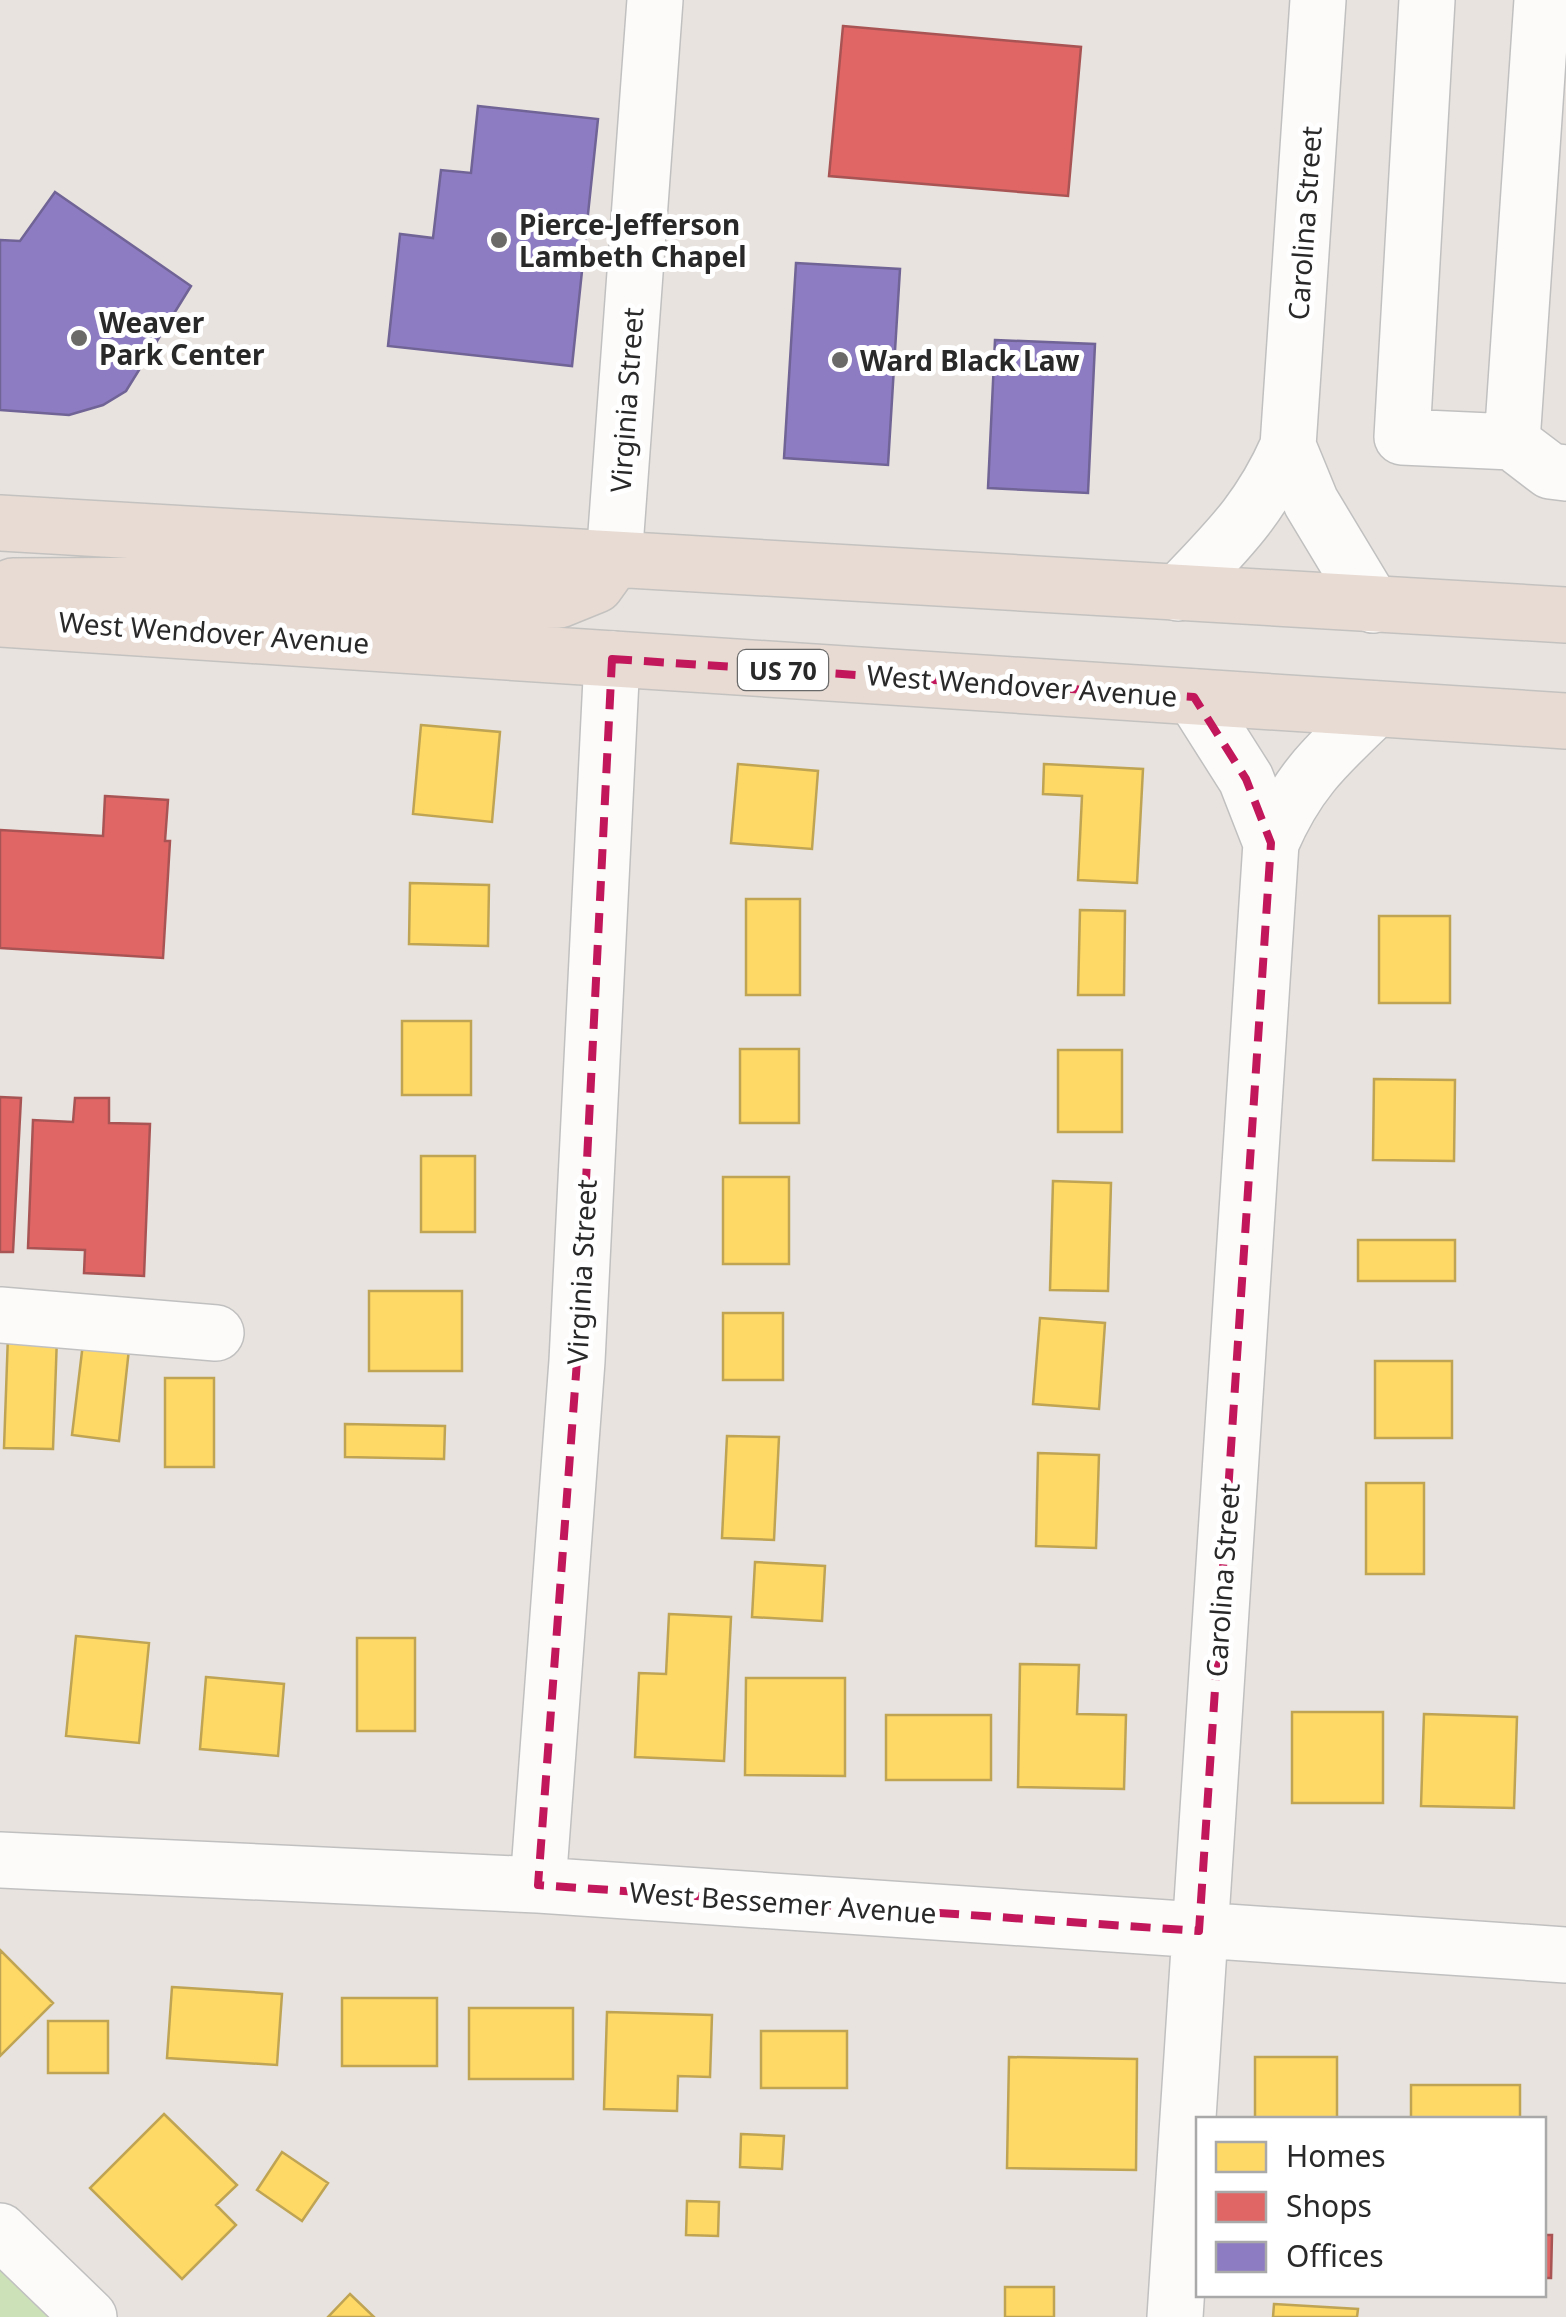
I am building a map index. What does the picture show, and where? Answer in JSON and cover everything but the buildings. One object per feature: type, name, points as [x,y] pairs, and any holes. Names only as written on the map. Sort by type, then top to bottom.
[{"type":"highway","points":[[0,522],[1566,615]]},
{"type":"highway","points":[[0,586],[218,585],[559,600],[596,585],[614,560]]},
{"type":"highway","name":"West Wendover Avenue","points":[[0,619],[1566,721]]},
{"type":"street","name":"Virginia Street","points":[[614,560],[654,0]]},
{"type":"street","name":"Carolina Street","points":[[1178,594],[1248,518],[1272,484],[1288,446],[1318,0]]},
{"type":"street","points":[[1427,0],[1402,437],[1512,442],[1550,471],[1566,473]]},
{"type":"street","points":[[1512,442],[1542,0]]},
{"type":"street","name":"Carolina Street","points":[[1288,446],[1311,502],[1373,605]]},
{"type":"street","name":"Virginia Street","points":[[538,1884],[577,1361],[612,659]]},
{"type":"street","name":"Carolina Street","points":[[1194,696],[1246,779],[1271,842]]},
{"type":"street","name":"Carolina Street","points":[[1176,2317],[1271,842],[1287,805],[1307,776],[1375,708]]},
{"type":"street","points":[[0,1315],[216,1333]]},
{"type":"street","name":"West Bessemer Avenue","points":[[0,1860],[538,1884],[1566,1955]]},
{"type":"street","points":[[0,2231],[90,2317]]},
{"type":"highlighted area","points":[[612,659],[1194,697],[1246,779],[1271,843],[1199,1931],[538,1885],[577,1361]]},
{"type":"green space","points":[[0,2263],[56,2317],[0,2317]]},
{"type":"place","name":"Pierce-Jefferson Lambeth Chapel","points":[[499,240]]},
{"type":"place","name":"Weaver Park Center","points":[[79,338]]},
{"type":"place","name":"Ward Black Law","points":[[840,360]]}]
